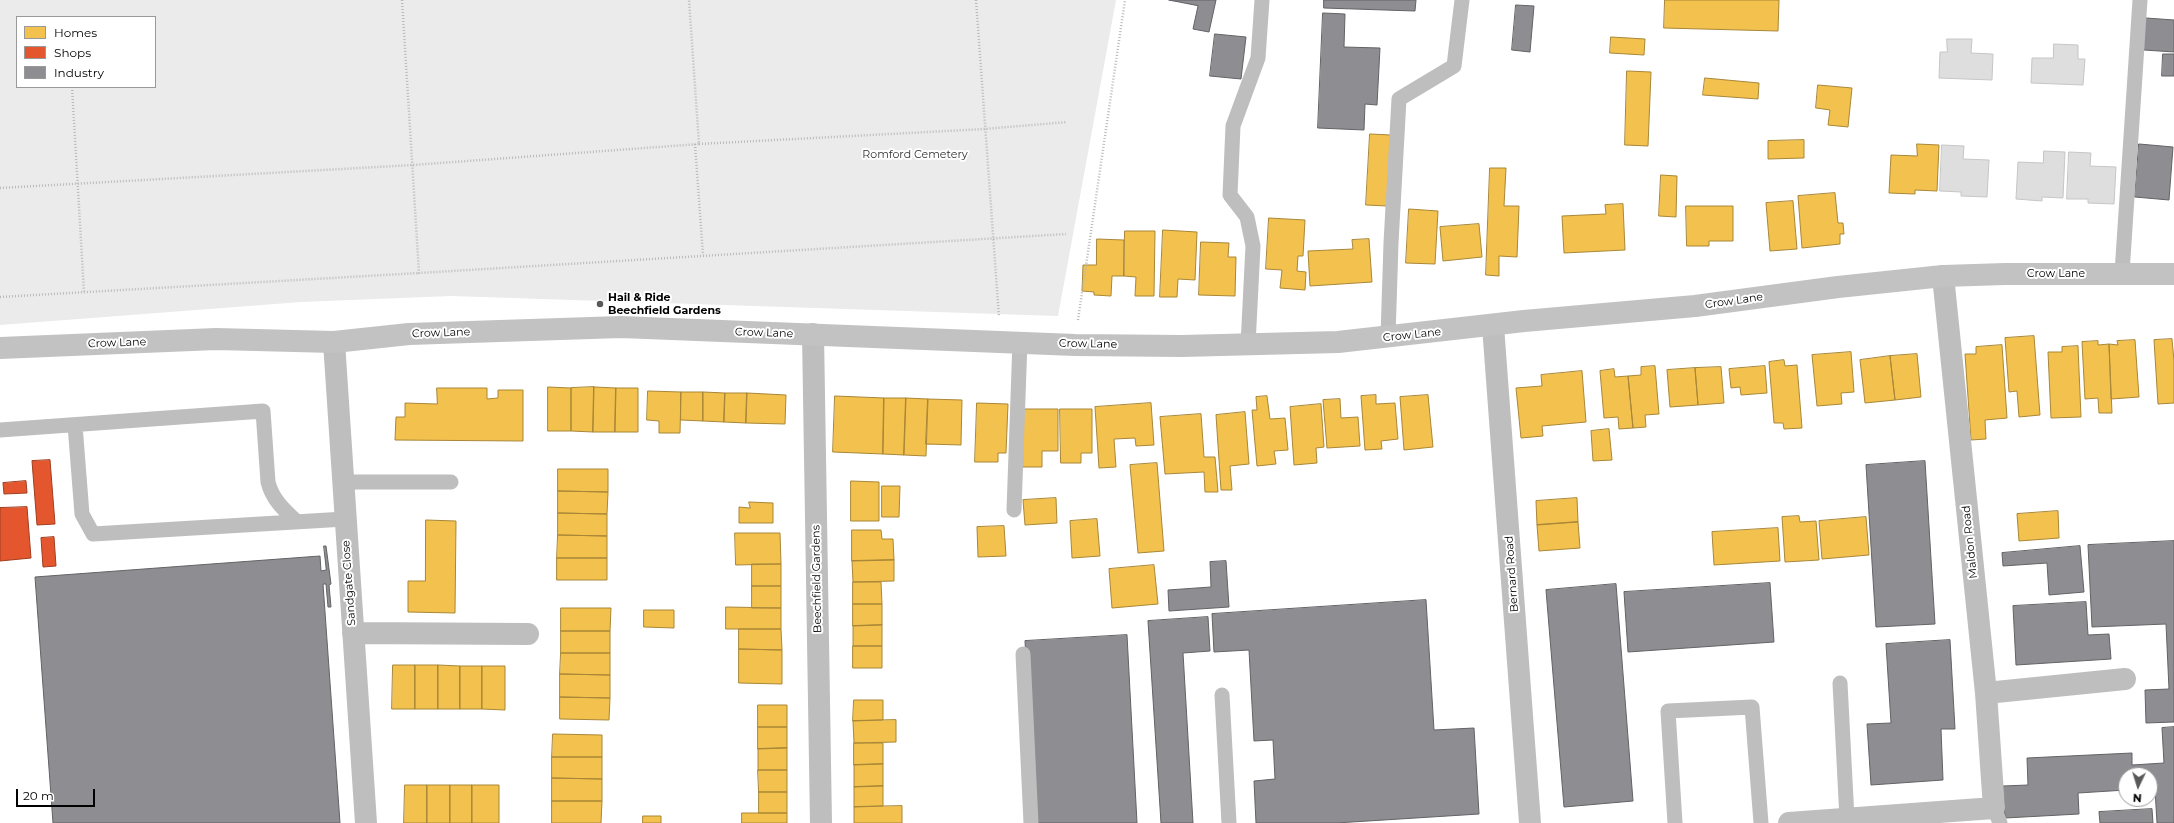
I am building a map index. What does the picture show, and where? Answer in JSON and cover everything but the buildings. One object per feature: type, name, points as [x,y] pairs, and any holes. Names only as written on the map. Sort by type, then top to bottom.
[{"type":"street","name":"Crow Lane","points":[[0,348],[216,339],[334,342],[409,334],[621,327],[1075,345],[1248,345],[1338,342],[1493,326],[1524,321],[1695,306],[1838,287],[1943,276],[2122,273],[2174,274]]},
{"type":"street","name":"Maldon Road","points":[[1943,276],[1986,693],[1997,816]]},
{"type":"street","name":"Bernard Road","points":[[1493,326],[1530,823]]},
{"type":"street","name":"Beechfield Gardens","points":[[812,334],[821,823]]},
{"type":"street","name":"Sandgate Close","points":[[334,342],[342,482],[366,823]]},
{"type":"street","points":[[353,633],[528,634]]},
{"type":"street","points":[[1986,693],[2125,679]]},
{"type":"street","points":[[1789,823],[1997,816]]},
{"type":"lane","points":[[1248,345],[1253,246],[1248,217],[1230,195],[1234,126],[1258,58],[1262,0]]},
{"type":"lane","points":[[1388,337],[1391,243],[1399,99],[1454,66],[1462,0]]},
{"type":"lane","points":[[2122,273],[2140,0]]},
{"type":"lane","points":[[1010,342],[1014,510]]},
{"type":"lane","points":[[0,430],[263,411],[268,482],[270,490],[279,504],[297,522]]},
{"type":"lane","points":[[75,425],[82,514],[94,534],[345,519]]},
{"type":"lane","points":[[342,482],[451,482]]},
{"type":"lane","points":[[1023,654],[1031,823]]},
{"type":"lane","points":[[1840,683],[1861,820]]},
{"type":"lane","points":[[1222,695],[1230,823]]},
{"type":"lane","points":[[1675,823],[1668,711],[1752,707],[1761,823]]},
{"type":"path","points":[[402,0],[419,272]]},
{"type":"path","points":[[689,0],[699,144]]},
{"type":"path","points":[[976,0],[993,238],[1010,342]]},
{"type":"path","points":[[1075,345],[1125,0]]},
{"type":"path","points":[[72,88],[84,292]]},
{"type":"path","points":[[0,188],[78,182],[413,164],[695,144],[985,129],[1067,122]]},
{"type":"path","points":[[695,144],[703,255]]},
{"type":"path","points":[[0,297],[1066,234]]},
{"type":"green space","name":"Romford Cemetery","points":[[0,0],[1116,0],[1058,316],[451,296],[301,302],[0,325]]},
{"type":"place","name":"Hail & Ride Beechfield Gardens","points":[[600,304]]}]
